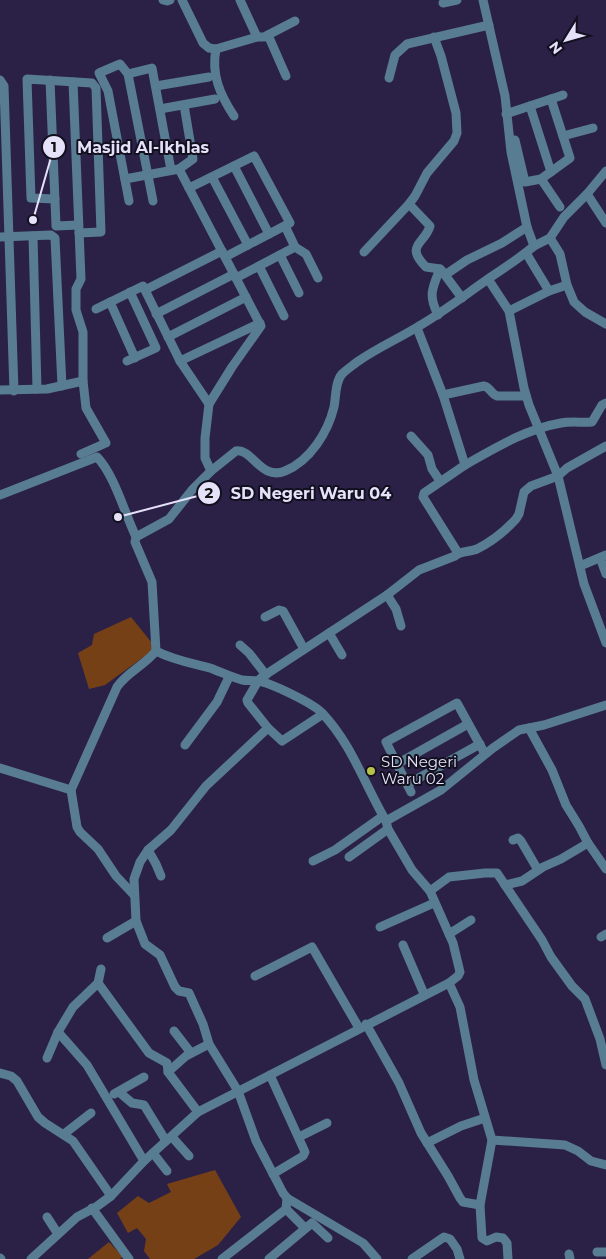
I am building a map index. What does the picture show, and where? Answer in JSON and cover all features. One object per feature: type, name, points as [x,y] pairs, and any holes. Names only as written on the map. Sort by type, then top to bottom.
[{"type":"street","points":[[163,0],[170,0]]},
{"type":"street","points":[[182,0],[204,46],[208,48],[216,49],[257,37],[264,37],[295,22]]},
{"type":"street","points":[[240,0],[257,37]]},
{"type":"street","points":[[443,3],[457,0]]},
{"type":"street","points":[[483,0],[525,182],[540,179],[570,158],[551,99]]},
{"type":"street","points":[[389,78],[395,55],[407,44],[489,25]]},
{"type":"street","points":[[268,35],[286,76]]},
{"type":"street","points":[[364,252],[409,204],[427,173],[454,141],[457,133],[456,113],[434,37]]},
{"type":"street","points":[[216,49],[214,59],[216,81],[223,99],[234,116]]},
{"type":"street","points":[[129,201],[108,92],[99,73],[120,64],[128,74],[153,201]]},
{"type":"street","points":[[128,74],[152,68],[175,169],[189,188],[262,326],[232,366],[209,404],[205,458],[211,471]]},
{"type":"street","points":[[156,86],[209,77]]},
{"type":"street","points":[[50,80],[55,199],[56,226],[102,232],[96,88],[92,83],[50,80],[26,79],[31,198],[55,199]]},
{"type":"street","points":[[0,80],[4,86],[4,237],[14,390]]},
{"type":"street","points":[[73,82],[81,279],[76,289],[76,310],[83,332],[83,381],[86,408],[106,443],[81,454]]},
{"type":"street","points":[[509,113],[563,95]]},
{"type":"street","points":[[160,109],[216,99]]},
{"type":"street","points":[[125,179],[175,169],[193,159],[184,105]]},
{"type":"street","points":[[530,106],[551,172]]},
{"type":"street","points":[[509,113],[511,152],[527,227],[534,246]]},
{"type":"street","points":[[563,136],[593,128]]},
{"type":"street","points":[[145,290],[223,254],[248,245],[290,223],[254,156],[189,188]]},
{"type":"street","points":[[234,166],[269,234]]},
{"type":"street","points":[[136,537],[169,519],[192,490],[211,471],[239,450],[245,452],[266,471],[279,473],[290,468],[306,456],[326,431],[334,407],[339,380],[344,373],[374,350],[438,315],[534,246],[550,238],[564,217],[606,171]]},
{"type":"street","points":[[212,177],[248,245]]},
{"type":"street","points":[[540,179],[560,207]]},
{"type":"street","points":[[587,194],[606,223]]},
{"type":"street","points":[[409,204],[430,226],[417,244],[416,252],[426,267],[442,272],[462,298]]},
{"type":"street","points":[[285,226],[295,247],[306,254],[318,278]]},
{"type":"street","points":[[438,315],[432,303],[431,295],[442,272],[502,243],[527,227]]},
{"type":"street","points":[[33,236],[37,390]]},
{"type":"street","points":[[4,237],[54,236],[62,386]]},
{"type":"street","points":[[550,238],[560,254],[567,285],[574,302],[585,312],[606,324]]},
{"type":"street","points":[[156,314],[295,247]]},
{"type":"street","points":[[526,253],[548,291]]},
{"type":"street","points":[[280,255],[299,293]]},
{"type":"street","points":[[259,266],[284,316]]},
{"type":"street","points":[[488,279],[509,311],[526,396],[558,476],[580,566],[604,632],[606,643]]},
{"type":"street","points":[[509,311],[548,291],[567,285]]},
{"type":"street","points":[[96,309],[143,286],[180,361],[209,404]]},
{"type":"street","points":[[110,302],[131,360],[156,348],[130,292]]},
{"type":"street","points":[[168,337],[246,297]]},
{"type":"street","points":[[180,361],[260,323]]},
{"type":"street","points":[[417,328],[443,395],[465,465]]},
{"type":"street","points":[[0,390],[37,390],[83,381]]},
{"type":"street","points":[[443,395],[484,386],[493,395],[497,396],[526,396]]},
{"type":"street","points":[[458,553],[423,497],[424,493],[465,465],[498,446],[540,428],[568,422],[592,422],[602,405],[606,403]]},
{"type":"street","points":[[410,436],[428,454],[432,468],[440,481]]},
{"type":"street","points":[[324,714],[282,741],[268,728],[247,702],[258,681],[387,595],[419,570],[458,553],[476,549],[486,543],[516,519],[526,489],[558,476],[567,468],[606,446]]},
{"type":"street","points":[[0,495],[97,457],[106,470],[136,537],[135,542],[152,582],[156,651],[125,677],[118,687],[71,790],[77,827],[98,849],[116,876],[134,895]]},
{"type":"street","points":[[580,566],[604,559],[606,574]]},
{"type":"street","points":[[387,595],[396,609],[401,626]]},
{"type":"street","points":[[264,617],[279,610],[283,611],[304,649]]},
{"type":"street","points":[[329,633],[342,655]]},
{"type":"street","points":[[240,645],[249,653],[266,675]]},
{"type":"street","points":[[31,1259],[77,1217],[111,1196],[144,1161],[198,1112],[424,994],[449,983],[460,972],[453,943],[430,891],[412,870],[354,761],[324,714],[296,697],[258,681],[245,681],[229,677],[208,668],[176,660],[156,651]]},
{"type":"street","points":[[185,745],[217,702],[229,677]]},
{"type":"street","points":[[480,744],[410,788],[386,742],[457,703],[468,724],[480,744],[485,754]]},
{"type":"street","points":[[313,861],[441,790],[485,754],[519,730],[544,725],[606,705]]},
{"type":"street","points":[[397,764],[468,724]]},
{"type":"street","points":[[268,728],[206,786],[171,830],[148,850],[140,862],[134,879],[136,921],[145,944],[160,955],[175,988],[191,995],[209,1044],[238,1091],[256,1141],[272,1174],[287,1198],[363,1243],[377,1259]]},
{"type":"street","points":[[528,728],[552,770],[566,805],[606,869]]},
{"type":"street","points":[[0,768],[71,790]]},
{"type":"street","points":[[349,857],[386,822]]},
{"type":"street","points":[[512,840],[518,838],[521,841],[538,870]]},
{"type":"street","points":[[505,885],[522,881],[538,870],[588,843]]},
{"type":"street","points":[[148,850],[161,876]]},
{"type":"street","points":[[430,891],[449,877],[497,873],[552,958],[572,986],[585,999],[600,1039],[606,1065]]},
{"type":"street","points":[[380,927],[434,903]]},
{"type":"street","points":[[449,934],[472,920]]},
{"type":"street","points":[[107,938],[136,921]]},
{"type":"street","points":[[403,945],[424,994]]},
{"type":"street","points":[[255,976],[312,948],[399,1083],[417,1126],[460,1198],[463,1202],[480,1205]]},
{"type":"street","points":[[47,1058],[58,1032],[73,1007],[98,983],[101,969]]},
{"type":"street","points":[[98,983],[149,1053],[167,1063],[168,1072],[198,1112]]},
{"type":"street","points":[[449,983],[460,1007],[472,1071],[492,1140],[480,1205],[482,1238],[487,1241],[496,1237],[503,1238],[507,1243],[508,1259]]},
{"type":"street","points":[[174,1031],[191,1053]]},
{"type":"street","points":[[58,1032],[88,1065],[144,1161]]},
{"type":"street","points":[[168,1072],[191,1053],[209,1044]]},
{"type":"street","points":[[0,1073],[11,1076],[20,1086],[38,1117],[71,1138],[83,1152],[111,1196]]},
{"type":"street","points":[[270,1075],[304,1149],[304,1154],[272,1174]]},
{"type":"street","points":[[108,1099],[144,1077]]},
{"type":"street","points":[[118,1092],[132,1104],[144,1106],[169,1139],[188,1156]]},
{"type":"street","points":[[64,1134],[91,1113]]},
{"type":"street","points":[[427,1144],[461,1126],[486,1118]]},
{"type":"street","points":[[299,1137],[327,1122]]},
{"type":"street","points":[[492,1140],[565,1145],[578,1151],[591,1161],[606,1165]]},
{"type":"street","points":[[153,1153],[167,1171]]},
{"type":"street","points":[[222,1259],[286,1208],[287,1198]]},
{"type":"street","points":[[92,1208],[129,1259]]},
{"type":"street","points":[[286,1208],[305,1228]]},
{"type":"street","points":[[47,1217],[58,1234]]},
{"type":"street","points":[[269,1259],[313,1223],[328,1238]]},
{"type":"street","points":[[412,1259],[440,1239],[447,1237],[457,1249],[460,1259]]},
{"type":"shaded area","points":[[131,617],[156,648],[105,685],[89,689],[78,653],[92,645],[94,634]]},
{"type":"shaded area","points":[[215,1170],[241,1217],[218,1245],[194,1259],[150,1259],[144,1251],[146,1239],[137,1228],[128,1233],[117,1213],[138,1196],[149,1203],[171,1192],[167,1184]]},
{"type":"shaded area","points":[[109,1242],[123,1257],[120,1259],[88,1259]]},
{"type":"place","name":"Masjid Al-Ikhlas","points":[[33,220]]},
{"type":"place","name":"SD Negeri Waru 04","points":[[118,517]]},
{"type":"place","name":"SD Negeri Waru 02","points":[[371,771]]}]
